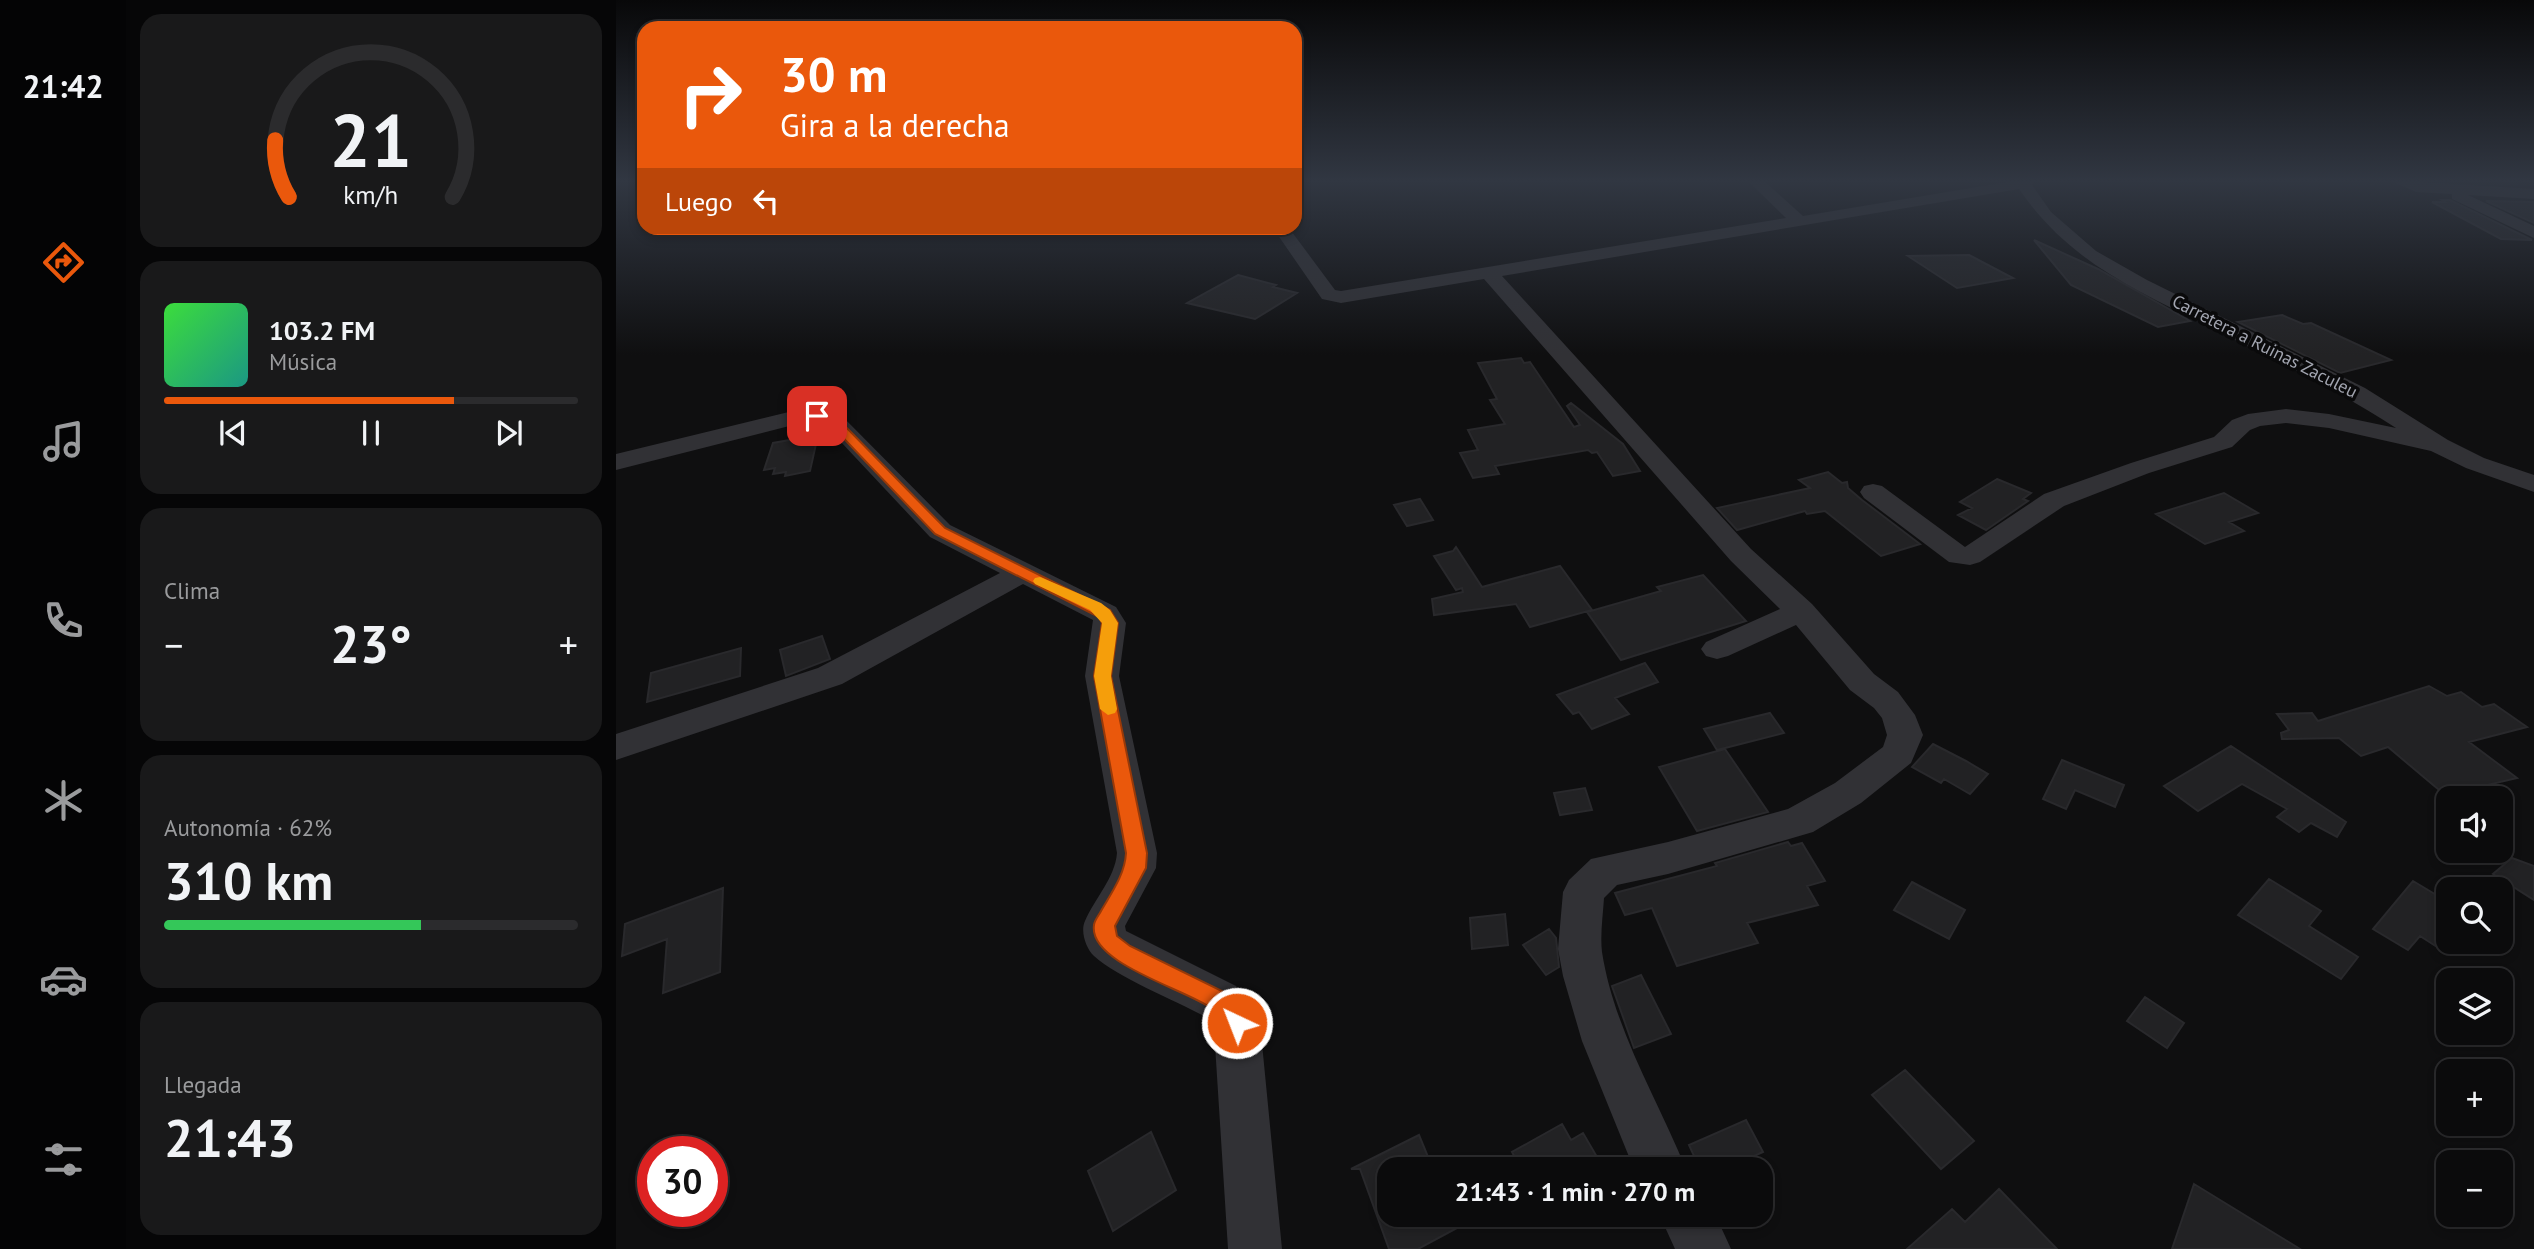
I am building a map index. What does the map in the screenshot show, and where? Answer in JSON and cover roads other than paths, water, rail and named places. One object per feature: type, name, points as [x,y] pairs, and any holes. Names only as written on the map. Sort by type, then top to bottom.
[{"type":"street","points":[[1289,238],[1333,297],[1689,238]]},
{"type":"street","name":"Carretera a Ruinas Zaculeu","points":[[2071,238],[2090,255],[2140,284],[2357,393],[2439,445],[2475,463],[2534,484]]},
{"type":"street","points":[[1488,272],[1741,555],[1801,611],[1862,682],[1886,700],[1898,715],[1905,735],[1898,754],[1848,793],[1799,821],[1668,858],[1605,871],[1584,892],[1580,949],[1585,976],[1605,1041],[1655,1157]]},
{"type":"street","points":[[616,461],[800,416],[832,419],[940,531],[1105,614],[1110,623],[1102,676],[1136,853],[1136,868],[1104,925],[1107,941],[1123,952],[1220,1001],[1237,1023],[1255,1249]]},
{"type":"street","points":[[1873,492],[1959,556],[1970,556],[2054,500],[2140,468],[2222,442],[2241,425],[2256,419],[2286,416],[2329,421],[2439,445]]},
{"type":"street","points":[[616,747],[830,676],[1022,573]]},
{"type":"street","points":[[1717,649],[1801,611]]},
{"type":"street","points":[[1692,1227],[1704,1249]]}]
